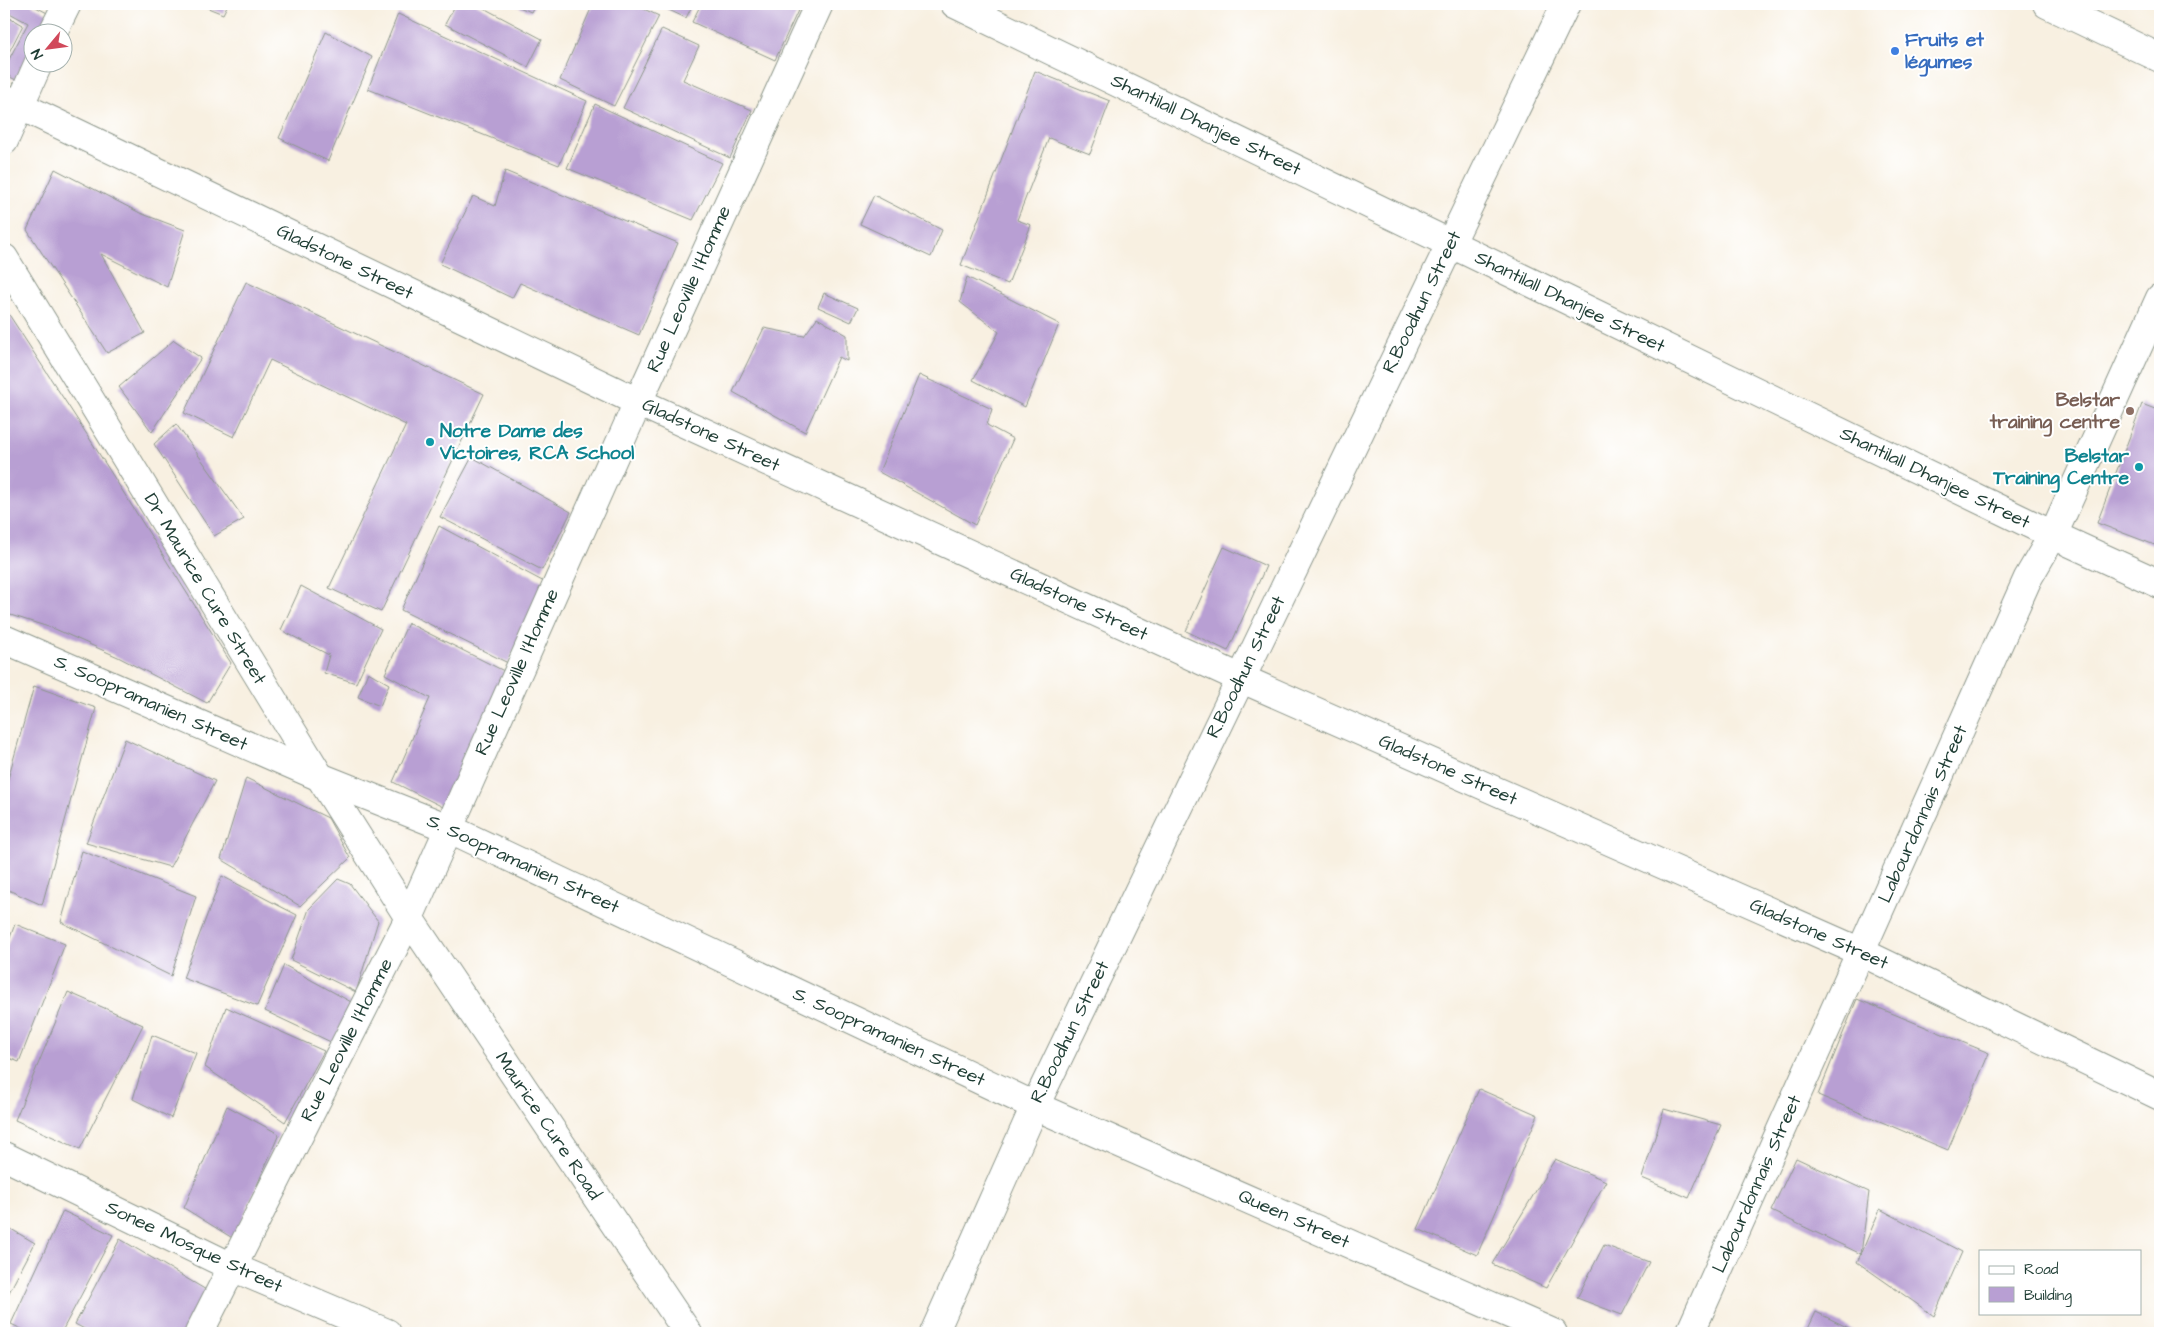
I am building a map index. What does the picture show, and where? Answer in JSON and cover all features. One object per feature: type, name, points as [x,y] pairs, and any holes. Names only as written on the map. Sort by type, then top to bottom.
[{"type":"street","points":[[58,22],[67,4]]},
{"type":"street","name":"Rue Leoville l'Homme","points":[[199,1333],[408,918],[638,402],[819,4]]},
{"type":"street","name":"Shantilall Dhanjee Street","points":[[955,4],[2053,535],[2160,584]]},
{"type":"street","name":"R.Boodhun Street","points":[[934,1333],[1034,1106],[1565,4]]},
{"type":"street","points":[[2047,4],[2160,58]]},
{"type":"street","points":[[4,141],[11,102],[32,72]]},
{"type":"street","name":"Gladstone Street","points":[[11,102],[638,402],[1240,678],[1861,952],[2160,1096]]},
{"type":"street","name":"Dr Maurice Cure Street","points":[[4,258],[408,918]]},
{"type":"street","name":"Labourdonnais Street","points":[[1690,1333],[2028,578],[2053,535],[2160,298]]},
{"type":"street","name":"S. Soopramanien Street","points":[[4,639],[320,777],[448,828],[1034,1106]]},
{"type":"street","name":"Maurice Cure Road","points":[[408,918],[688,1333]]},
{"type":"street","name":"Queen Street","points":[[1034,1106],[1553,1333]]},
{"type":"street","name":"Sonee Mosque Street","points":[[4,1156],[232,1268],[387,1333]]},
{"type":"building","points":[[4,4],[30,4],[55,17],[52,22],[26,22],[4,10]]},
{"type":"building","points":[[198,4],[228,4],[223,14]]},
{"type":"building","points":[[456,4],[476,4],[542,39],[528,67],[445,24]]},
{"type":"building","points":[[512,4],[535,4],[531,12]]},
{"type":"building","points":[[593,4],[633,4],[659,16],[614,106],[560,80]]},
{"type":"building","points":[[656,4],[693,4],[686,18]]},
{"type":"building","points":[[701,4],[801,4],[775,60],[692,22]]},
{"type":"building","points":[[4,14],[22,24],[22,27],[6,58],[4,57]]},
{"type":"building","points":[[398,14],[587,101],[559,165],[368,89]]},
{"type":"building","points":[[662,29],[699,46],[683,80],[752,110],[730,158],[623,108]]},
{"type":"building","points":[[326,32],[372,57],[328,161],[279,138]]},
{"type":"building","points":[[22,34],[22,72],[25,72],[20,82],[4,74],[4,69]]},
{"type":"building","points":[[1035,71],[1110,101],[1090,154],[1049,138],[1017,220],[1031,225],[1008,284],[961,265]]},
{"type":"building","points":[[595,104],[722,163],[693,220],[567,168]]},
{"type":"building","points":[[55,169],[140,213],[185,230],[167,287],[101,254],[145,333],[107,353],[27,230]]},
{"type":"building","points":[[505,171],[678,243],[639,335],[520,283],[512,298],[440,264],[473,196],[495,206]]},
{"type":"building","points":[[874,195],[942,230],[931,257],[860,224]]},
{"type":"building","points":[[967,277],[1059,324],[1025,407],[973,380],[999,332],[960,302]]},
{"type":"building","name":"Notre Dame des Victoires, RCA School","points":[[246,282],[484,394],[381,612],[329,588],[406,425],[270,360],[234,437],[184,413]]},
{"type":"building","points":[[824,293],[858,308],[851,322],[818,307]]},
{"type":"building","points":[[4,312],[8,313],[86,433],[231,663],[207,703],[118,657],[55,629],[4,613]]},
{"type":"building","points":[[817,318],[847,335],[847,361],[839,357],[805,432],[733,392],[764,328],[804,336]]},
{"type":"building","points":[[174,340],[201,358],[152,432],[119,387]]},
{"type":"building","points":[[919,375],[992,409],[987,425],[1013,439],[975,525],[879,472]]},
{"type":"building","name":"Belstar Training Centre","points":[[2142,404],[2160,411],[2160,547],[2097,523]]},
{"type":"building","points":[[176,424],[244,519],[214,536],[154,444]]},
{"type":"building","points":[[472,457],[571,512],[542,570],[440,517]]},
{"type":"building","points":[[439,526],[548,584],[508,663],[401,610]]},
{"type":"building","points":[[1224,547],[1266,566],[1228,651],[1186,631]]},
{"type":"building","points":[[301,586],[381,629],[356,683],[324,673],[329,655],[281,630]]},
{"type":"building","points":[[408,623],[506,672],[449,810],[393,782],[430,698],[385,674]]},
{"type":"building","points":[[368,672],[389,684],[380,706],[358,697]]},
{"type":"building","points":[[34,686],[96,708],[42,905],[4,888],[4,793]]},
{"type":"building","points":[[125,739],[215,781],[170,867],[86,843]]},
{"type":"building","points":[[246,778],[328,818],[350,858],[300,906],[221,859]]},
{"type":"building","points":[[82,851],[196,896],[171,976],[61,922]]},
{"type":"building","points":[[222,876],[297,915],[257,1006],[183,978]]},
{"type":"building","points":[[338,879],[350,884],[378,921],[356,992],[291,960],[309,909]]},
{"type":"building","points":[[15,924],[65,944],[19,1062],[4,1056],[4,954]]},
{"type":"building","points":[[284,965],[353,1003],[333,1043],[265,1011]]},
{"type":"building","points":[[68,992],[143,1025],[80,1149],[15,1120]]},
{"type":"building","points":[[1857,999],[1989,1053],[1948,1150],[1818,1095]]},
{"type":"building","points":[[226,1007],[324,1051],[285,1122],[205,1067]]},
{"type":"building","points":[[152,1035],[196,1053],[171,1118],[133,1099]]},
{"type":"building","points":[[1479,1089],[1538,1115],[1477,1255],[1418,1229]]},
{"type":"building","points":[[227,1106],[279,1134],[234,1239],[184,1208]]},
{"type":"building","points":[[1664,1109],[1721,1125],[1689,1198],[1642,1178]]},
{"type":"building","points":[[1796,1158],[1869,1192],[1861,1254],[1771,1211]]},
{"type":"building","points":[[1555,1159],[1606,1181],[1546,1288],[1492,1264]]},
{"type":"building","points":[[1880,1209],[1962,1252],[1934,1316],[1857,1262]]},
{"type":"building","points":[[63,1211],[113,1235],[61,1333],[30,1333],[11,1324]]},
{"type":"building","points":[[4,1225],[35,1243],[5,1300],[4,1299]]},
{"type":"building","points":[[120,1239],[208,1291],[187,1333],[92,1333],[75,1324]]},
{"type":"building","points":[[1604,1245],[1649,1262],[1622,1315],[1577,1298]]},
{"type":"building","points":[[1816,1312],[1855,1331],[1854,1333],[1806,1333]]},
{"type":"place","name":"Fruits et légumes","points":[[1895,51]]},
{"type":"place","name":"Belstar training centre","points":[[2130,411]]},
{"type":"place","name":"Notre Dame des Victoires, RCA School","points":[[430,442]]},
{"type":"place","name":"Belstar Training Centre","points":[[2139,467]]}]
